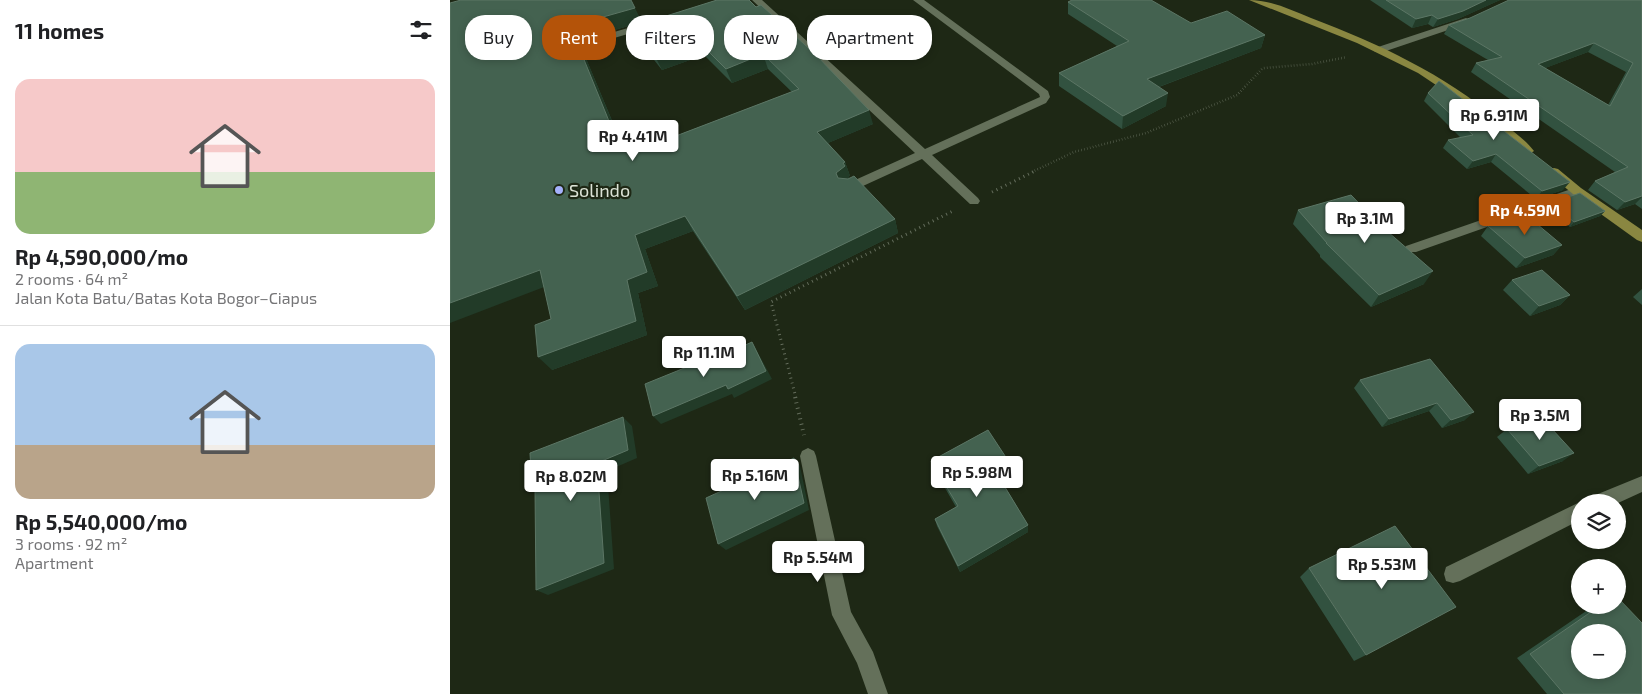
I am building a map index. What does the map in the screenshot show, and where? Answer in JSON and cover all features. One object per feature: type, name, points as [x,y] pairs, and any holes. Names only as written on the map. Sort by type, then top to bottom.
[{"type":"main road","points":[[1254,0],[1379,50],[1422,71],[1463,97],[1578,191],[1642,237]]},
{"type":"street","points":[[757,0],[974,201]]},
{"type":"street","points":[[848,188],[1042,101],[1046,95],[918,0]]},
{"type":"street","points":[[1379,50],[1480,15]]},
{"type":"street","points":[[1411,249],[1578,191]]},
{"type":"street","points":[[808,456],[842,615],[866,660],[878,694]]},
{"type":"street","points":[[1618,494],[1642,484]]},
{"type":"street","points":[[1453,574],[1571,515]]},
{"type":"path","points":[[808,456],[792,377],[771,302],[1074,152],[1146,134],[1237,95],[1263,68],[1312,64],[1379,50]]},
{"type":"building","points":[[461,0],[631,0],[635,8],[610,15],[542,15],[542,60],[584,60],[613,131],[622,128],[624,132],[638,127],[647,147],[799,89],[769,60],[797,60],[797,38],[807,47],[807,60],[821,60],[869,110],[817,132],[845,162],[843,163],[845,166],[836,173],[838,178],[848,179],[854,176],[895,219],[737,296],[685,216],[635,235],[647,272],[627,280],[636,321],[538,357],[535,325],[551,319],[540,270],[450,303],[450,3]]},
{"type":"building","points":[[717,0],[749,0],[756,7],[761,5],[772,15],[724,15],[724,60],[748,60],[726,69],[714,57],[714,15],[669,15]]},
{"type":"building","points":[[1072,0],[1151,0],[1191,23],[1227,11],[1265,35],[1147,79],[1168,93],[1123,116],[1059,73],[1129,41],[1068,2]]},
{"type":"building","points":[[1386,0],[1486,0],[1463,11],[1438,19],[1432,15],[1416,19]]},
{"type":"building","points":[[1509,0],[1642,0],[1642,196],[1625,202],[1595,181],[1628,167],[1476,63],[1502,57],[1449,25],[1470,18]],"holes":[[[1594,43],[1633,63],[1610,106],[1538,64]]]},
{"type":"building","points":[[1439,81],[1570,182],[1542,191],[1496,154],[1473,161],[1448,140],[1473,135],[1428,93]]},
{"type":"building","points":[[1580,193],[1605,211],[1574,222],[1551,203]]},
{"type":"building","points":[[1351,195],[1380,225],[1433,271],[1379,295],[1326,243],[1298,210]]},
{"type":"building","points":[[1525,214],[1562,245],[1525,258],[1488,226]]},
{"type":"building","points":[[1542,270],[1570,295],[1539,306],[1512,280]]},
{"type":"building","points":[[752,342],[766,371],[728,389],[726,385],[653,416],[645,384],[709,358],[710,361]]},
{"type":"building","points":[[1430,359],[1474,412],[1451,420],[1437,403],[1389,419],[1360,380]]},
{"type":"building","points":[[623,417],[628,450],[597,463],[604,563],[536,590],[535,488],[532,489],[530,453]]},
{"type":"building","points":[[1541,417],[1574,453],[1539,466],[1507,429]]},
{"type":"building","points":[[988,430],[1011,465],[997,474],[1028,525],[958,566],[935,519],[958,506],[931,461]]},
{"type":"building","points":[[794,458],[804,503],[718,544],[706,498]]},
{"type":"building","points":[[1395,526],[1456,607],[1366,655],[1309,568]]},
{"type":"building","points":[[1626,606],[1642,623],[1642,694],[1564,694],[1530,654],[1571,626],[1571,679],[1626,679],[1626,624],[1573,624],[1588,614],[1626,614]]},
{"type":"place","name":"Solindo","points":[[559,190]]}]
